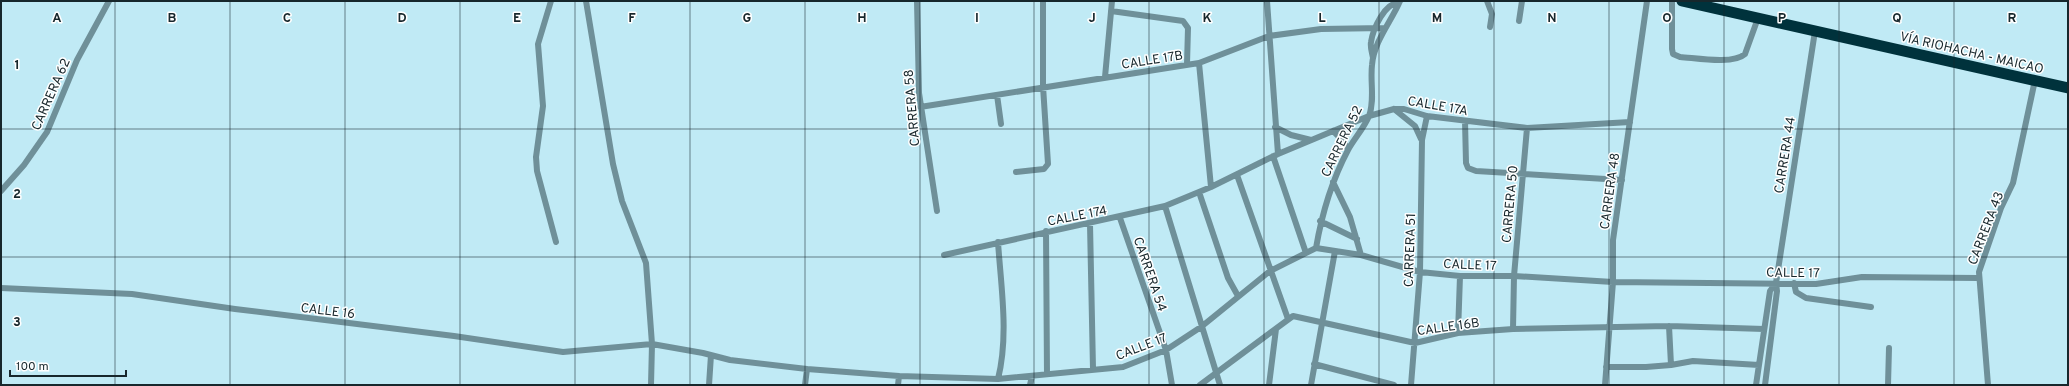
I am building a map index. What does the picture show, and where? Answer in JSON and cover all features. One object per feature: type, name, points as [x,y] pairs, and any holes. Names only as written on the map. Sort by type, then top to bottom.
[{"type":"highway","name":"VÍA RIOHACHA - MAICAO","points":[[1682,1],[2068,88]]},
{"type":"street","name":"CARRERA 62","points":[[1,191],[24,165],[47,132],[77,60],[109,1]]},
{"type":"street","points":[[552,1],[538,44],[543,106],[536,158],[537,171],[556,242]]},
{"type":"street","points":[[586,1],[613,164],[620,194],[646,263],[652,344],[651,385]]},
{"type":"street","name":"CARRERA 58","points":[[917,1],[920,107],[937,211]]},
{"type":"street","points":[[1016,172],[1044,169],[1048,164],[1043,86],[1043,1]]},
{"type":"street","points":[[1105,77],[1112,1]]},
{"type":"street","points":[[1267,1],[1276,155],[1306,253]]},
{"type":"street","points":[[1487,1],[1492,14],[1490,28]]},
{"type":"street","points":[[1519,21],[1522,1]]},
{"type":"street","name":"CARRERA 48","points":[[1605,385],[1613,282],[1613,240],[1647,1]]},
{"type":"street","points":[[1672,1],[1672,49],[1673,54],[1680,57],[1731,60],[1740,58],[1745,54],[1758,18]]},
{"type":"street","points":[[1373,58],[1371,41],[1376,27],[1388,7],[1400,2]]},
{"type":"street","name":"CARRERA 52","points":[[1316,248],[1320,221],[1328,192],[1348,150],[1369,116],[1372,101],[1373,58],[1384,28],[1400,2]]},
{"type":"street","points":[[1112,11],[1183,21],[1188,28],[1188,64]]},
{"type":"street","name":"CALLE 17B","points":[[920,107],[997,96],[1043,86],[1199,63],[1269,36],[1321,29],[1384,28]]},
{"type":"street","name":"CARRERA 44","points":[[1765,385],[1777,291],[1776,283],[1815,31]]},
{"type":"street","points":[[1199,63],[1211,187]]},
{"type":"street","name":"CARRERA 43","points":[[1988,385],[1978,278],[2001,208],[2013,183],[2035,80]]},
{"type":"street","points":[[997,96],[1001,124]]},
{"type":"street","points":[[1394,108],[1415,126],[1422,140]]},
{"type":"street","name":"CALLE 17A","points":[[1211,187],[1276,155],[1369,116],[1394,108],[1404,109],[1427,116],[1527,128],[1630,122]]},
{"type":"street","name":"CARRERA 51","points":[[1412,385],[1420,272],[1422,140],[1427,116]]},
{"type":"street","points":[[1465,121],[1466,163],[1468,168],[1476,171],[1622,180]]},
{"type":"street","points":[[1275,127],[1291,135],[1311,140]]},
{"type":"street","name":"CARRERA 50","points":[[1513,329],[1514,276],[1527,128]]},
{"type":"street","points":[[1333,131],[1344,142],[1348,150]]},
{"type":"street","points":[[1200,385],[1291,318],[1270,271],[1237,175]]},
{"type":"street","points":[[1333,182],[1344,204],[1357,239],[1361,255]]},
{"type":"street","name":"CALLE 174","points":[[944,255],[1046,231],[1120,218],[1165,206],[1211,187]]},
{"type":"street","points":[[1199,192],[1228,278],[1238,296]]},
{"type":"street","points":[[1165,206],[1220,385]]},
{"type":"street","name":"CARRERA 54","points":[[1120,218],[1166,350],[1172,385]]},
{"type":"street","points":[[1320,221],[1357,239]]},
{"type":"street","points":[[1090,224],[1093,370]]},
{"type":"street","points":[[1046,231],[1047,374]]},
{"type":"street","points":[[998,242],[1003,314],[1002,362],[998,379]]},
{"type":"street","name":"CALLE 17","points":[[807,370],[899,376],[998,379],[1123,367],[1166,350],[1201,327],[1270,271],[1316,248],[1361,255],[1420,272],[1460,276],[1514,276],[1613,282],[1794,284],[1826,284],[1862,277],[1978,278]]},
{"type":"street","points":[[1311,385],[1321,322],[1335,251]]},
{"type":"street","points":[[1458,332],[1460,276]]},
{"type":"street","name":"CARRERA 44","points":[[1756,385],[1770,291],[1776,283]]},
{"type":"street","points":[[1794,284],[1796,292],[1806,298],[1871,307]]},
{"type":"street","name":"CALLE 16","points":[[1,288],[132,294],[235,309],[454,336],[563,352],[652,344],[730,360],[807,370]]},
{"type":"street","name":"CALLE 16B","points":[[1291,318],[1321,322],[1415,343],[1458,332],[1513,329],[1669,326],[1764,329]]},
{"type":"street","points":[[1669,326],[1671,365]]},
{"type":"street","points":[[1269,385],[1276,329]]},
{"type":"street","points":[[1888,385],[1889,348]]},
{"type":"street","points":[[709,385],[711,355]]},
{"type":"street","points":[[1606,367],[1671,365],[1710,360],[1759,365]]},
{"type":"street","points":[[1314,364],[1394,385]]},
{"type":"street","points":[[805,385],[807,370]]},
{"type":"street","points":[[898,385],[899,376]]},
{"type":"street","points":[[1030,385],[1032,376]]}]
